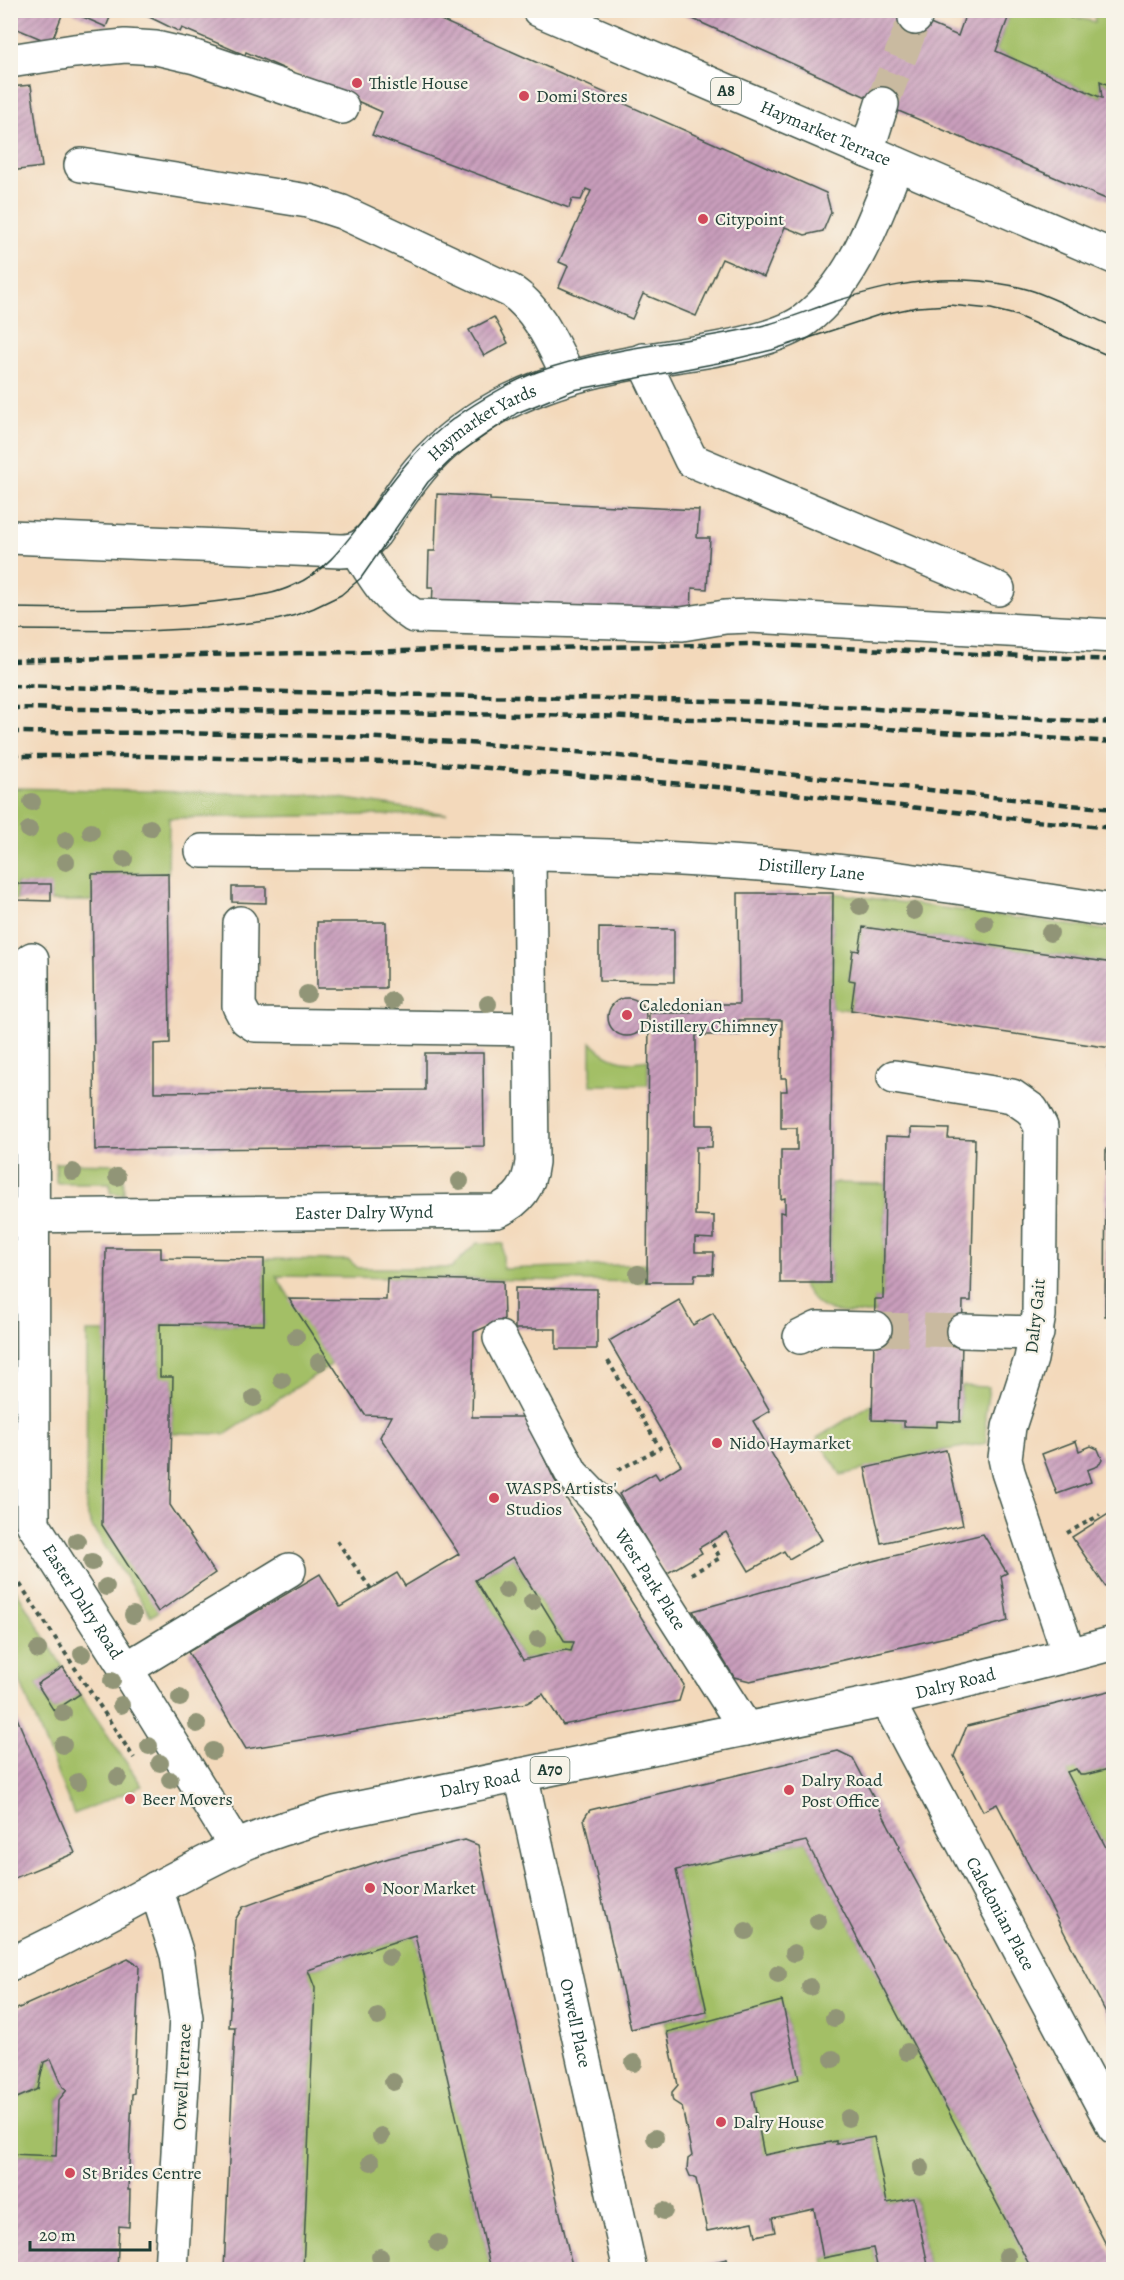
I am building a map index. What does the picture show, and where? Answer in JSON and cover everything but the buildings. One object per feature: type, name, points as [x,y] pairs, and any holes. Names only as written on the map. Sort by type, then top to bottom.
[{"type":"street","name":"Haymarket Terrace","points":[[551,13],[1113,257]]},
{"type":"street","points":[[10,61],[125,46],[156,48],[195,57],[342,107]]},
{"type":"street","points":[[867,151],[882,104]]},
{"type":"street","name":"Haymarket Yards","points":[[357,549],[367,542],[427,461],[448,440],[472,421],[513,399],[535,388],[569,377],[643,360],[712,350],[780,333],[805,320],[826,301],[843,280],[872,224],[897,164]]},
{"type":"street","points":[[81,165],[309,201],[342,212],[511,291],[524,300],[543,326],[569,377]]},
{"type":"street","points":[[643,360],[691,460],[998,589]]},
{"type":"street","points":[[10,537],[340,551],[357,549],[376,581],[392,601],[414,616],[682,624],[725,617],[751,616],[1113,636]]},
{"type":"street","name":"Distillery Lane","points":[[202,851],[676,858],[878,876],[1113,910]]},
{"type":"street","name":"Easter Dalry Wynd","points":[[21,1216],[497,1211],[512,1204],[523,1193],[530,1179],[532,1162],[531,1029],[519,855]]},
{"type":"street","points":[[240,923],[239,1006],[246,1019],[255,1025],[531,1029]]},
{"type":"street","name":"Easter Dalry Road","points":[[32,959],[21,1216],[33,1524],[236,1847]]},
{"type":"street","name":"Dalry Gait","points":[[894,1077],[1012,1096],[1027,1105],[1037,1118],[1042,1140],[1037,1333],[1032,1359],[1009,1427],[1005,1458],[1070,1655]]},
{"type":"street","points":[[800,1337],[818,1328],[875,1329]]},
{"type":"street","points":[[963,1331],[1037,1333]]},
{"type":"street","name":"West Park Place","points":[[500,1338],[572,1474],[605,1508],[746,1729]]},
{"type":"street","name":"Easter Dalry Road","points":[[126,1669],[289,1570]]},
{"type":"street","name":"Dalry Road","points":[[10,1964],[236,1847],[334,1813],[887,1700],[1070,1655],[1113,1642]]},
{"type":"street","name":"Caledonian Place","points":[[887,1700],[1113,2127]]},
{"type":"street","name":"Orwell Place","points":[[521,1775],[630,2270]]},
{"type":"street","name":"Orwell Terrace","points":[[156,1888],[177,1955],[186,2018],[171,2270]]},
{"type":"path","points":[[608,1361],[660,1448],[646,1455]]},
{"type":"path","points":[[337,1541],[371,1588]]},
{"type":"path","points":[[659,1592],[720,1558],[711,1541]]},
{"type":"path","points":[[10,1569],[137,1763]]},
{"type":"green space","points":[[1011,11],[1050,11],[1095,22],[1094,11],[1113,11],[1113,87],[1100,81],[1102,98],[996,51]]},
{"type":"green space","points":[[11,788],[319,795],[447,814],[169,818],[168,873],[93,874],[93,901],[51,901],[17,884],[17,900],[11,900]]},
{"type":"green space","points":[[833,893],[1113,931],[1113,963],[863,927],[859,951],[853,950],[849,980],[855,981],[851,1010],[832,1008]]},
{"type":"green space","points":[[591,1042],[603,1053],[617,1059],[632,1062],[648,1060],[648,1085],[591,1085]]},
{"type":"green space","points":[[56,1163],[123,1164],[124,1194],[110,1193],[110,1183],[56,1183]]},
{"type":"green space","points":[[831,1183],[885,1184],[883,1299],[875,1299],[875,1313],[842,1313],[824,1308],[816,1302],[802,1283],[830,1283]]},
{"type":"green space","points":[[477,1243],[503,1244],[503,1269],[647,1264],[647,1282],[276,1276],[332,1364],[226,1434],[172,1433],[173,1378],[160,1377],[160,1324],[264,1325],[264,1259],[349,1260],[358,1268],[451,1268]]},
{"type":"green space","points":[[87,1332],[106,1332],[158,1612],[151,1616],[92,1527],[86,1511]]},
{"type":"green space","points":[[961,1386],[989,1387],[985,1416],[987,1443],[946,1450],[841,1475],[817,1438],[873,1403],[904,1421],[904,1426],[937,1427],[937,1421],[960,1422]]},
{"type":"green space","points":[[513,1557],[565,1642],[574,1642],[571,1651],[523,1660],[475,1580]]},
{"type":"green space","points":[[10,1580],[63,1667],[37,1684],[53,1710],[80,1694],[142,1786],[74,1814],[11,1659]]},
{"type":"green space","points":[[1113,1768],[1113,1861],[1067,1772],[1076,1769],[1085,1775]]},
{"type":"green space","points":[[806,1841],[1032,2269],[929,2269],[915,2198],[887,2203],[874,2137],[764,2155],[752,2092],[799,2078],[782,2002],[667,2032],[665,2022],[707,2012],[676,1870]]},
{"type":"green space","points":[[415,1935],[491,2269],[303,2270],[315,1989],[308,1970]]},
{"type":"green space","points":[[51,2059],[67,2090],[58,2101],[56,2156],[11,2154],[11,2101],[38,2089],[44,2062]]},
{"type":"green space","points":[[873,2248],[878,2269],[825,2269],[823,2258]]},
{"type":"tunnel","points":[[882,104],[915,18]]},
{"type":"tunnel","points":[[875,1329],[963,1331]]},
{"type":"tram line","points":[[10,608],[93,609],[174,606],[254,597],[286,588],[315,573],[333,557],[410,459],[443,427],[501,389],[526,376],[565,363],[623,350],[769,324],[865,293],[897,285],[930,281],[972,280],[1022,288],[1051,298],[1114,327]]},
{"type":"tram line","points":[[10,630],[146,631],[205,628],[276,620],[314,608],[341,595],[361,578],[428,482],[454,457],[517,413],[574,390],[718,363],[772,350],[879,315],[917,307],[950,305],[991,309],[1015,315],[1114,358]]},
{"type":"railway","points":[[10,661],[751,644],[1114,660]]},
{"type":"railway","points":[[10,686],[757,702],[1114,723]]},
{"type":"railway","points":[[10,708],[599,716],[751,721],[1114,742]]},
{"type":"railway","points":[[10,732],[268,735],[422,740],[509,746],[682,762],[1114,809]]},
{"type":"railway","points":[[10,756],[144,756],[426,763],[767,791],[1114,828]]},
{"type":"place","name":"Thistle House","points":[[357,83]]},
{"type":"place","name":"Domi Stores","points":[[524,96]]},
{"type":"place","name":"Citypoint","points":[[703,219]]},
{"type":"place","name":"Caledonian Distillery Chimney","points":[[627,1015]]},
{"type":"place","name":"Nido Haymarket","points":[[717,1443]]},
{"type":"place","name":"WASPS Artists' Studios","points":[[494,1498]]},
{"type":"place","name":"Dalry Road Post Office","points":[[789,1790]]},
{"type":"place","name":"Beer Movers","points":[[130,1799]]},
{"type":"place","name":"Noor Market","points":[[370,1888]]},
{"type":"place","name":"Dalry House","points":[[721,2122]]},
{"type":"place","name":"St Brides Centre","points":[[70,2173]]}]
